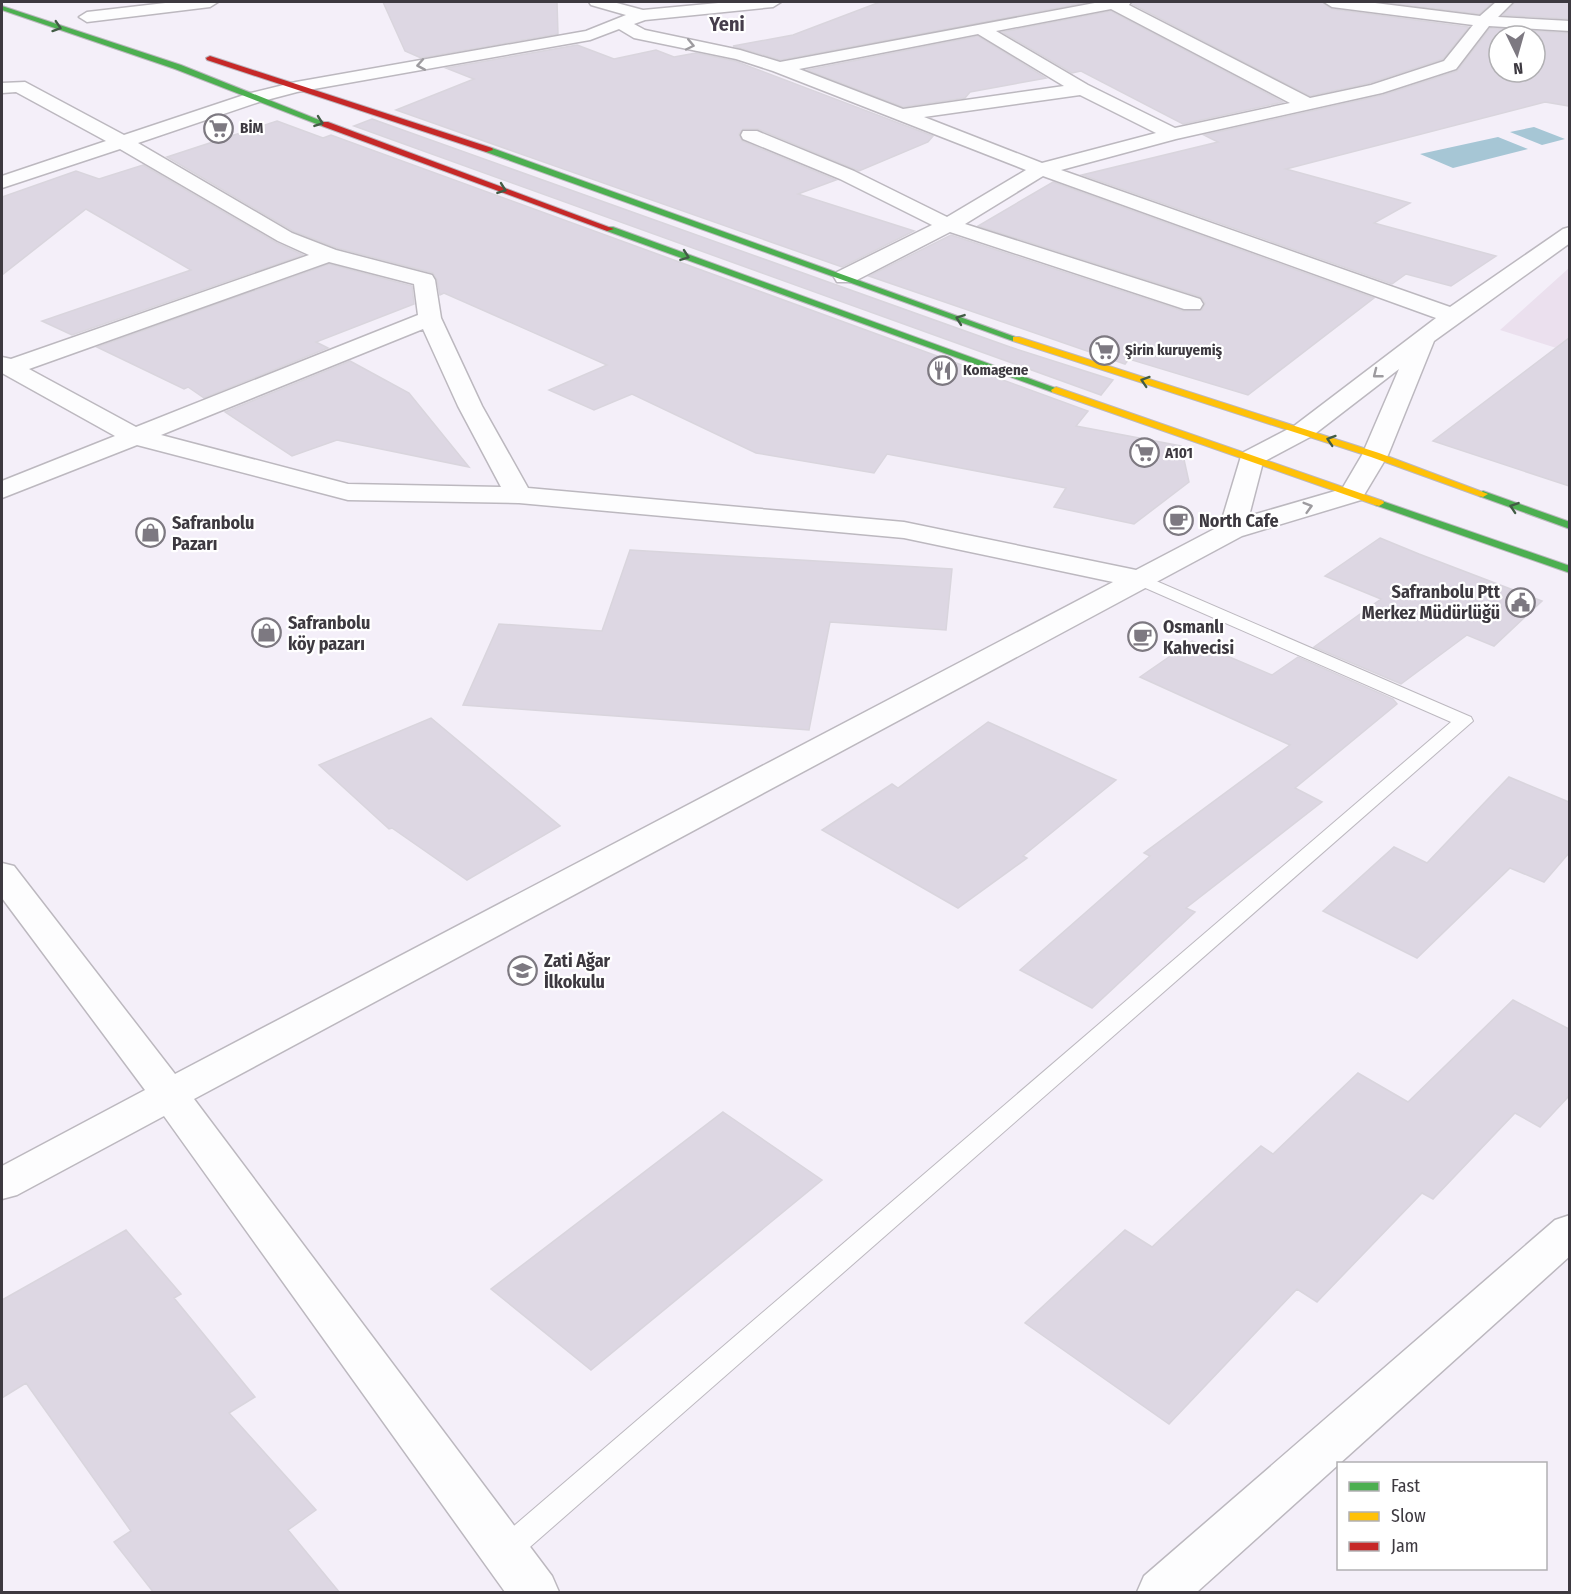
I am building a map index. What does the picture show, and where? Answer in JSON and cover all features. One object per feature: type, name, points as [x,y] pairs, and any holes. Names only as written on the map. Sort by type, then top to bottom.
[{"type":"street","points":[[82,15],[100,2]]},
{"type":"street","points":[[82,15],[210,2]]},
{"type":"street","points":[[597,2],[642,15]]},
{"type":"street","points":[[780,67],[1115,2],[1305,103]]},
{"type":"street","points":[[1342,2],[1484,21],[1569,26]]},
{"type":"street","points":[[845,277],[948,225],[1041,169],[1173,134],[1376,89],[1450,65],[1484,21],[1505,2]]},
{"type":"street","points":[[5,179],[253,98],[296,87],[590,34],[642,15],[762,3]]},
{"type":"street","points":[[283,109],[329,97],[640,34],[734,22],[762,3]]},
{"type":"street","points":[[2,8],[178,67],[253,98],[948,352],[1569,570]]},
{"type":"street","points":[[82,15],[120,28]]},
{"type":"street","points":[[734,22],[740,55]]},
{"type":"street","points":[[620,23],[640,34],[740,55],[780,67],[1041,169],[1453,316]]},
{"type":"street","points":[[981,29],[1082,88],[1173,134]]},
{"type":"street","points":[[197,54],[430,129],[1019,340],[1375,455],[1569,526]]},
{"type":"street","points":[[2,88],[19,86],[121,141],[285,237],[327,255],[424,280],[430,318],[470,406],[519,495]]},
{"type":"street","points":[[904,114],[1082,88]]},
{"type":"street","points":[[369,93],[360,101],[370,110]]},
{"type":"street","points":[[750,135],[847,175],[948,225],[1192,304]]},
{"type":"street","points":[[1232,530],[1251,458],[1303,431],[1453,316],[1569,233]]},
{"type":"street","points":[[6,366],[327,255]]},
{"type":"street","points":[[2,490],[430,318]]},
{"type":"street","points":[[2,1184],[1232,530],[1352,494],[1375,455],[1424,338]]},
{"type":"street","points":[[6,366],[134,436],[348,492],[519,495],[904,530],[1140,579]]},
{"type":"street","points":[[2,874],[169,1094],[534,1593]]},
{"type":"street","points":[[1162,1593],[1569,1232]]},
{"type":"lane","points":[[504,1552],[1464,721],[1140,579]]},
{"type":"shaded area","points":[[1569,268],[1569,352],[1500,330]]},
{"type":"water","points":[[1534,127],[1565,139],[1542,145],[1510,132]]},
{"type":"water","points":[[1498,137],[1528,149],[1453,168],[1420,154]]},
{"type":"building","points":[[383,2],[557,2],[558,34],[421,58],[405,51]]},
{"type":"building","points":[[880,2],[1090,2],[780,60],[733,46],[793,35]]},
{"type":"building","points":[[1133,2],[1322,2],[1332,9],[1469,27],[1443,59],[1370,83],[1310,96],[1132,4]]},
{"type":"building","points":[[1381,2],[1493,2],[1479,14]]},
{"type":"building","points":[[1515,2],[1569,2],[1569,19],[1503,15]]},
{"type":"building","points":[[1111,11],[1283,102],[1183,124],[1081,71],[1072,73],[1002,32]]},
{"type":"building","points":[[1487,32],[1487,84],[1547,84],[1547,32],[1569,33],[1569,106],[1545,102],[1286,169],[1410,203],[1374,223],[1496,256],[1451,286],[1406,274],[1392,284],[1082,175],[1218,142],[1204,135],[1383,95],[1457,71]]},
{"type":"building","points":[[978,36],[1046,78],[970,92],[965,98],[903,107],[807,70]]},
{"type":"building","points":[[577,45],[614,59],[656,50],[674,57],[696,53],[735,61],[933,136],[928,142],[859,171],[758,129],[743,129],[739,134],[742,141],[836,180],[798,194],[914,231],[842,267],[396,110],[474,79],[446,68]]},
{"type":"building","points":[[372,119],[1010,347],[1113,380],[1101,395],[354,126]]},
{"type":"building","points":[[277,121],[323,138],[331,135],[1088,411],[1076,426],[1181,446],[1189,482],[1134,524],[1054,507],[1066,488],[887,454],[874,473],[756,453],[632,394],[594,410],[549,390],[607,365],[444,293],[440,295],[433,273],[337,248],[293,231],[167,157]]},
{"type":"building","points":[[143,165],[277,243],[303,255],[72,335],[42,321],[191,270],[86,209],[2,275],[2,197],[76,171],[99,179]]},
{"type":"building","points":[[1053,182],[1374,298],[1248,395],[1129,359],[1125,364],[869,276],[951,235],[1183,311],[1202,310],[1205,303],[1201,297],[978,226]]},
{"type":"building","points":[[329,264],[412,286],[414,304],[316,342],[328,348],[204,398],[188,387],[184,389],[97,347]]},
{"type":"building","points":[[1569,338],[1569,486],[1433,441]]},
{"type":"building","points":[[350,361],[409,393],[469,467],[337,440],[292,456],[225,412]]},
{"type":"building","points":[[1380,538],[1542,601],[1494,646],[1467,635],[1401,684],[1314,647],[1381,599],[1325,576]]},
{"type":"building","points":[[630,550],[952,569],[946,630],[830,622],[809,730],[463,705],[499,624],[602,631]]},
{"type":"building","points":[[1192,641],[1272,675],[1298,657],[1393,699],[1397,704],[1295,788],[1322,802],[1186,908],[1195,912],[1092,1008],[1020,970],[1150,856],[1144,853],[1290,745],[1140,677]]},
{"type":"building","points":[[431,718],[560,826],[467,880],[392,828],[389,829],[319,765]]},
{"type":"building","points":[[988,722],[1116,780],[1023,856],[1027,858],[958,908],[822,830],[892,784],[898,788]]},
{"type":"building","points":[[1509,777],[1569,802],[1569,853],[1544,882],[1510,868],[1417,958],[1323,911],[1394,847],[1427,863]]},
{"type":"building","points":[[1513,1000],[1569,1029],[1569,1096],[1540,1127],[1515,1113],[1433,1199],[1422,1193],[1317,1302],[1297,1289],[1169,1424],[1025,1323],[1125,1230],[1152,1247],[1261,1146],[1273,1154],[1358,1073],[1408,1102]]},
{"type":"building","points":[[723,1112],[822,1180],[591,1370],[491,1289]]},
{"type":"building","points":[[126,1230],[181,1294],[174,1298],[255,1397],[229,1413],[316,1510],[288,1530],[340,1593],[154,1593],[114,1542],[131,1531],[26,1383],[2,1398],[2,1300]]},
{"type":"traffic: fast","points":[[2,8],[178,67],[325,124]]},
{"type":"traffic: fast","points":[[489,150],[1016,339]]},
{"type":"traffic: fast","points":[[610,229],[1056,390]]},
{"type":"traffic: fast","points":[[1483,494],[1570,526]]},
{"type":"traffic: fast","points":[[1379,503],[1570,570]]},
{"type":"traffic: slow","points":[[1016,339],[1375,455],[1483,494]]},
{"type":"traffic: slow","points":[[1056,390],[1379,503]]},
{"type":"traffic: jam","points":[[210,58],[489,150]]},
{"type":"traffic: jam","points":[[325,124],[610,229]]},
{"type":"place","name":"BİM","points":[[219,128]]},
{"type":"place","name":"Şirin kuruyemiş","points":[[1104,350]]},
{"type":"place","name":"Komagene","points":[[942,370]]},
{"type":"place","name":"A101","points":[[1144,453]]},
{"type":"place","name":"North Cafe","points":[[1178,521]]},
{"type":"place","name":"Safranbolu Pazarı","points":[[151,533]]},
{"type":"place","name":"Safranbolu Ptt Merkez Müdürlüğü","points":[[1521,602]]},
{"type":"place","name":"Safranbolu köy pazarı","points":[[267,633]]},
{"type":"place","name":"Osmanlı Kahvecisi","points":[[1142,637]]},
{"type":"place","name":"Zati Ağar İlkokulu","points":[[523,971]]},
{"type":"district","name":"Yeni","points":[[727,24]]}]
